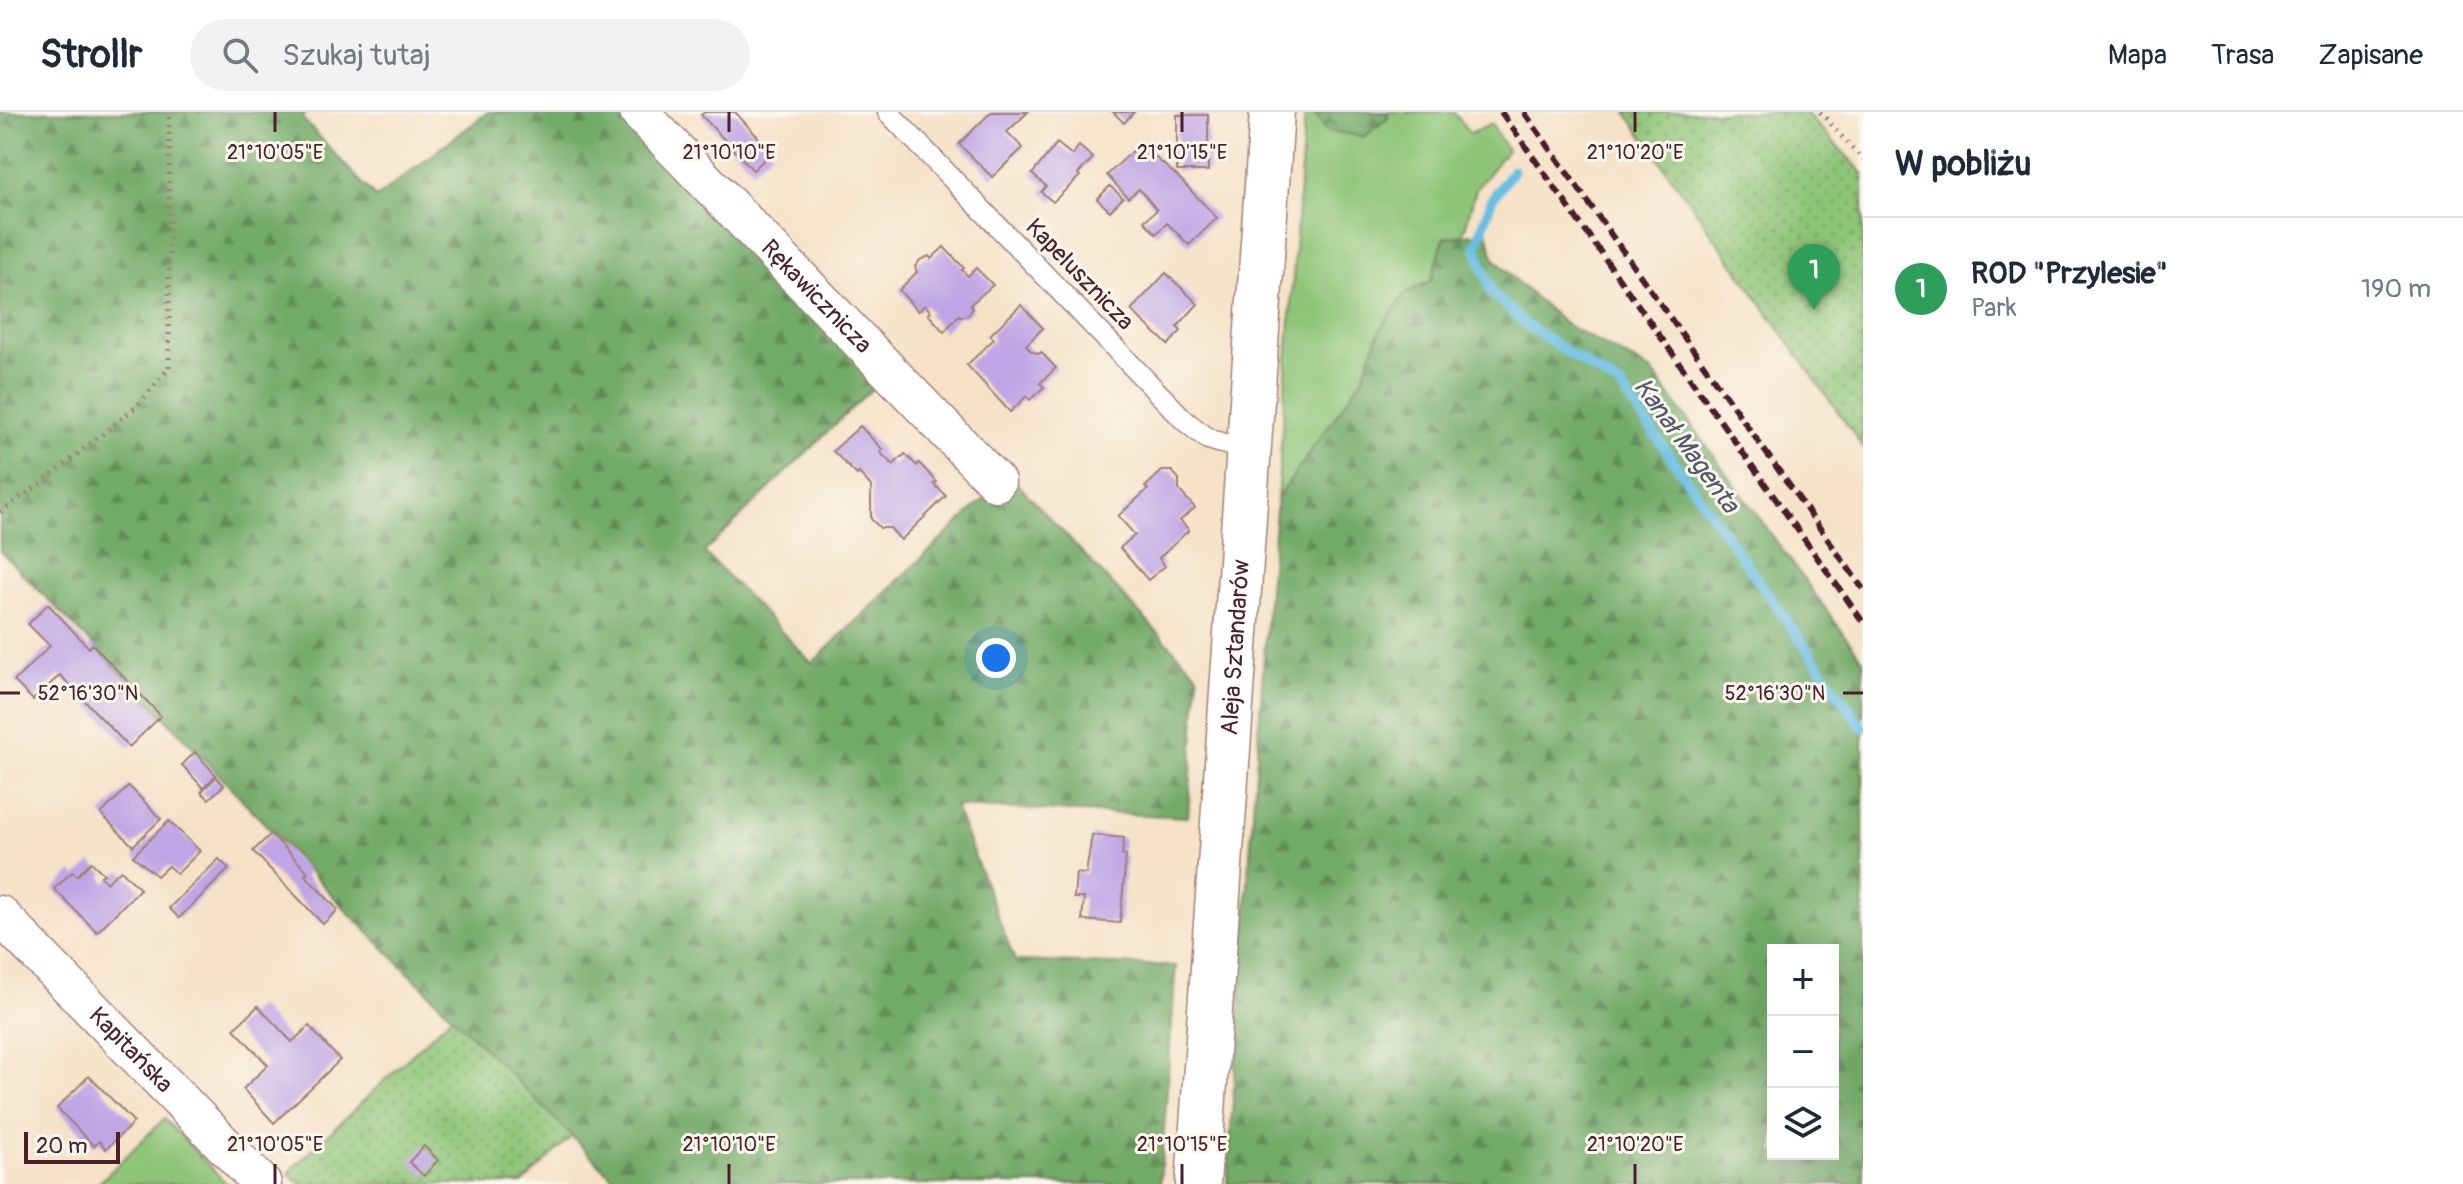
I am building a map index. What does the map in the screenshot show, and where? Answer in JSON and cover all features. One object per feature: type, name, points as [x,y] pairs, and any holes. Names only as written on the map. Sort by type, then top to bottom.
[{"type":"street","name":"Rękawicznicza","points":[[639,112],[996,482]]},
{"type":"street","name":"Aleja Sztandarów","points":[[1198,1184],[1272,112]]},
{"type":"street","name":"Kapitańska","points":[[0,915],[262,1184]]},
{"type":"lane","name":"Kapelusznicza","points":[[888,112],[1185,421],[1208,439],[1249,451]]},
{"type":"path","points":[[0,512],[47,479],[138,405],[169,368],[169,112]]},
{"type":"path","points":[[1820,112],[1863,160]]},
{"type":"green space","points":[[0,112],[307,112],[302,118],[376,198],[488,112],[624,112],[881,380],[704,552],[812,663],[1009,475],[1198,675],[1188,817],[955,806],[1015,961],[1176,966],[1160,1184],[619,1184],[344,908],[176,729],[0,551]]},
{"type":"green space","points":[[1305,112],[1314,112],[1327,130],[1388,118],[1387,112],[1454,112],[1470,134],[1491,124],[1507,150],[1476,189],[1463,235],[1444,238],[1431,281],[1406,293],[1381,328],[1362,379],[1277,499]]},
{"type":"green space","points":[[1314,112],[1387,112],[1388,118],[1364,137],[1326,130]]},
{"type":"green space","points":[[1805,112],[1863,173],[1863,447],[1627,114]]},
{"type":"green space","points":[[1487,232],[1494,258],[1565,324],[1652,371],[1863,660],[1863,1184],[1227,1184],[1277,499],[1362,379],[1381,328],[1406,293],[1431,281],[1444,238]]},
{"type":"green space","points":[[452,1016],[572,1136],[522,1184],[299,1184],[288,1173]]},
{"type":"green space","points":[[164,1119],[227,1184],[98,1184]]},
{"type":"building","points":[[705,112],[735,112],[772,152],[753,170],[701,115]]},
{"type":"building","points":[[991,112],[1028,112],[1007,132],[1023,148],[992,177],[959,144]]},
{"type":"building","points":[[1113,112],[1134,112],[1124,123]]},
{"type":"building","points":[[1177,115],[1208,115],[1208,171],[1177,171]]},
{"type":"building","points":[[1057,143],[1072,155],[1079,146],[1093,158],[1078,174],[1080,176],[1053,202],[1041,192],[1046,186],[1032,174]]},
{"type":"building","points":[[1140,144],[1178,177],[1217,218],[1189,245],[1167,223],[1156,234],[1144,221],[1157,210],[1139,189],[1128,198],[1107,175]]},
{"type":"building","points":[[1110,186],[1123,198],[1110,211],[1097,199]]},
{"type":"building","points":[[944,247],[968,276],[976,268],[993,285],[971,304],[968,315],[959,315],[944,332],[928,314],[931,312],[925,305],[918,311],[899,290],[917,272],[915,267],[920,260],[929,256],[931,259]]},
{"type":"building","points":[[1166,273],[1198,304],[1177,327],[1181,331],[1168,345],[1131,310]]},
{"type":"building","points":[[1021,305],[1043,328],[1026,345],[1031,351],[1041,352],[1056,368],[1040,383],[1044,387],[1030,400],[1027,396],[1010,412],[967,365],[994,339],[990,335]]},
{"type":"building","points":[[860,426],[893,465],[905,454],[917,466],[919,463],[946,496],[901,540],[890,528],[880,528],[871,519],[871,486],[833,451]]},
{"type":"building","points":[[1162,471],[1172,471],[1179,479],[1179,490],[1195,508],[1180,520],[1189,530],[1159,558],[1165,566],[1148,580],[1120,548],[1135,535],[1118,516],[1148,489],[1145,487]]},
{"type":"building","points":[[48,604],[89,648],[92,644],[161,716],[129,747],[60,675],[33,700],[14,681],[50,646],[28,624]]},
{"type":"building","points":[[195,752],[216,775],[203,788],[182,765]]},
{"type":"building","points":[[216,777],[224,785],[209,799],[201,792]]},
{"type":"building","points":[[129,786],[161,819],[133,846],[101,814]]},
{"type":"building","points":[[169,821],[200,851],[177,874],[168,866],[157,876],[133,856]]},
{"type":"building","points":[[271,834],[308,872],[305,875],[338,910],[323,924],[253,851]]},
{"type":"building","points":[[1092,835],[1124,838],[1122,855],[1126,856],[1120,923],[1082,920],[1084,898],[1074,898],[1076,873],[1086,874]]},
{"type":"building","points":[[219,859],[229,869],[179,918],[169,908]]},
{"type":"building","points":[[91,862],[104,874],[101,876],[106,883],[121,870],[140,889],[97,932],[54,889],[72,872],[77,876]]},
{"type":"building","points":[[258,1006],[292,1042],[309,1026],[340,1060],[274,1123],[243,1089],[268,1065],[234,1029]]},
{"type":"building","points":[[89,1076],[134,1122],[106,1149],[99,1141],[94,1146],[57,1108]]},
{"type":"building","points":[[424,1146],[438,1160],[424,1176],[409,1162]]},
{"type":"waterway","name":"Kanał Magenta","points":[[1513,170],[1492,199],[1476,248],[1492,293],[1526,325],[1621,387],[1863,728]]},
{"type":"railway","points":[[1501,112],[1863,622]]},
{"type":"railway","points":[[1524,112],[1863,589]]},
{"type":"place","name":"ROD \"Przylesie\"","points":[[1814,310]]}]
